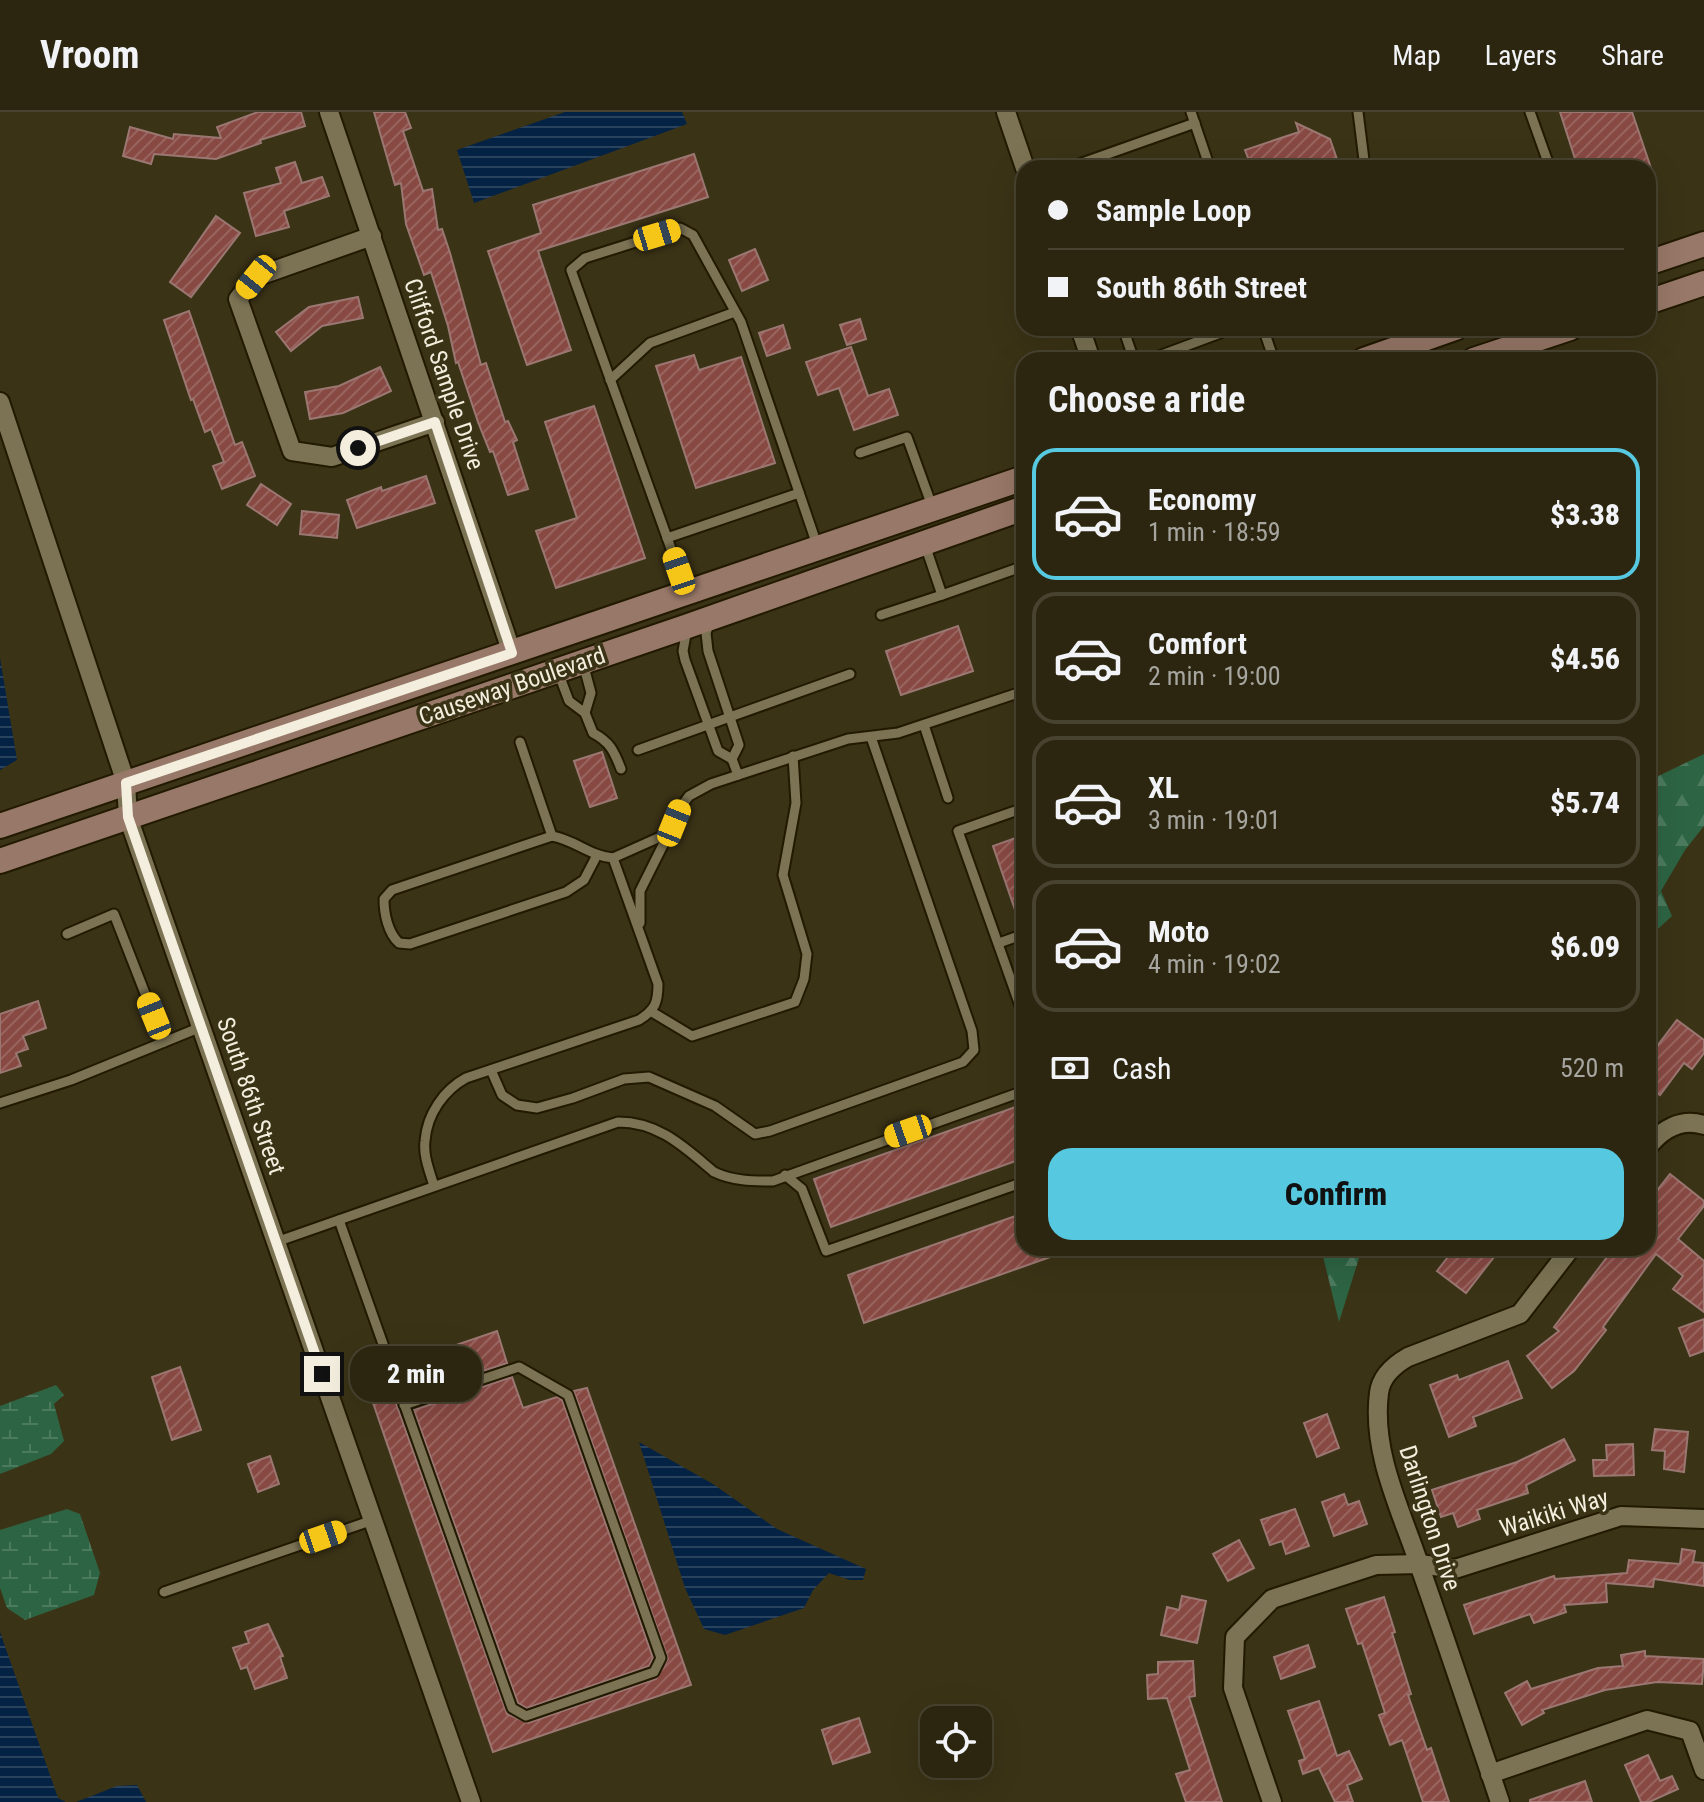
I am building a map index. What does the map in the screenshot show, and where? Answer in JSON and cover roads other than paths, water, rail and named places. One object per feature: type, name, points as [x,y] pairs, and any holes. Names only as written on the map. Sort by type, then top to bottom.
[{"type":"main road","points":[[1656,260],[1704,244]]},
{"type":"main road","points":[[1656,299],[1704,283]]},
{"type":"main road","points":[[1387,352],[1433,336]]},
{"type":"main road","points":[[1498,352],[1546,336]]},
{"type":"main road","name":"Causeway Boulevard","points":[[0,826],[1016,481]]},
{"type":"main road","points":[[924,542],[966,515],[1016,497]]},
{"type":"main road","name":"Causeway Boulevard","points":[[0,861],[1016,511]]},
{"type":"main road","points":[[688,626],[715,598],[838,556],[867,542],[893,523]]},
{"type":"main road","points":[[465,702],[477,685],[509,668],[663,616],[674,607],[680,596]]},
{"type":"street","name":"Clifford Sample Drive","points":[[329,112],[512,653]]},
{"type":"street","points":[[1006,112],[1022,160]]},
{"type":"street","points":[[372,236],[256,277],[238,299],[292,451],[332,457],[435,422]]},
{"type":"street","name":"South 86th Street","points":[[0,402],[126,783],[128,817],[471,1802]]},
{"type":"street","points":[[1656,1139],[1672,1126],[1684,1122],[1704,1125]]},
{"type":"street","name":"Darlington Drive","points":[[1500,1802],[1420,1564],[1396,1503],[1378,1432],[1379,1391],[1396,1364],[1408,1357],[1520,1314],[1565,1256]]},
{"type":"street","name":"Waikiki Way","points":[[1272,1802],[1233,1688],[1235,1637],[1272,1599],[1376,1565],[1420,1564],[1455,1569],[1621,1516],[1704,1519]]},
{"type":"street","points":[[1490,1774],[1647,1720],[1690,1731],[1704,1770]]},
{"type":"lane","points":[[1191,112],[1207,160]]},
{"type":"lane","points":[[1358,112],[1364,160]]},
{"type":"lane","points":[[1530,112],[1547,160]]},
{"type":"lane","points":[[1091,160],[1195,123]]},
{"type":"lane","points":[[680,596],[679,571],[571,270],[585,258],[680,228],[693,235],[735,312],[818,549]]},
{"type":"lane","points":[[610,380],[650,343],[735,312]]},
{"type":"lane","points":[[1170,352],[1212,336]]},
{"type":"lane","points":[[860,453],[907,437],[933,509]]},
{"type":"lane","points":[[667,538],[799,493]]},
{"type":"lane","points":[[924,542],[942,595]]},
{"type":"lane","points":[[881,615],[1016,569]]},
{"type":"lane","points":[[711,618],[706,644],[739,745],[732,759]]},
{"type":"lane","points":[[688,626],[683,651],[718,751],[732,759],[738,775]]},
{"type":"lane","points":[[582,662],[591,693],[585,713]]},
{"type":"lane","points":[[558,671],[569,701],[585,713],[593,733],[613,748],[621,769]]},
{"type":"lane","points":[[638,750],[850,674]]},
{"type":"lane","points":[[642,940],[638,911],[640,891],[680,808],[689,796],[711,784],[793,756],[848,739],[898,733],[1016,694]]},
{"type":"lane","points":[[924,725],[948,798]]},
{"type":"lane","points":[[491,1070],[502,1095],[517,1105],[537,1108],[624,1079],[649,1077],[715,1106],[755,1134],[963,1062],[974,1050],[972,1031],[871,737]]},
{"type":"lane","points":[[520,742],[552,836]]},
{"type":"lane","points":[[652,1012],[692,1036],[795,1002],[804,979],[807,954],[783,875],[796,803],[793,756]]},
{"type":"lane","points":[[1016,811],[958,831],[1016,993]]},
{"type":"lane","points":[[596,857],[584,880],[566,892],[410,944],[399,943],[393,937],[384,911],[384,899],[392,890],[552,836],[569,839],[596,857],[613,858],[669,833]]},
{"type":"lane","points":[[434,1186],[425,1141],[434,1109],[451,1086],[639,1020],[652,1012],[658,1002],[658,984],[613,858]]},
{"type":"lane","points":[[67,934],[114,914],[164,1042]]},
{"type":"lane","points":[[999,943],[1016,937]]},
{"type":"lane","points":[[0,1103],[71,1080],[201,1027]]},
{"type":"lane","points":[[276,1242],[618,1122],[640,1124],[661,1131],[724,1177],[773,1181],[1016,1094]]},
{"type":"lane","points":[[785,1175],[802,1189],[826,1251],[1016,1185]]},
{"type":"lane","points":[[339,1220],[404,1405],[512,1708],[526,1716],[654,1672],[661,1658],[568,1395],[519,1367],[404,1405]]},
{"type":"lane","points":[[164,1592],[373,1520]]},
{"type":"water","points":[[565,112],[682,112],[687,124],[474,203],[457,150]]},
{"type":"water","points":[[0,658],[17,760],[0,770]]},
{"type":"water","points":[[639,1442],[713,1484],[777,1529],[866,1569],[863,1580],[850,1580],[829,1573],[813,1590],[804,1608],[725,1635],[704,1629],[685,1588]]},
{"type":"water","points":[[0,1632],[58,1798],[66,1802],[0,1802]]},
{"type":"water","points":[[137,1785],[146,1802],[76,1802],[117,1786]]}]
